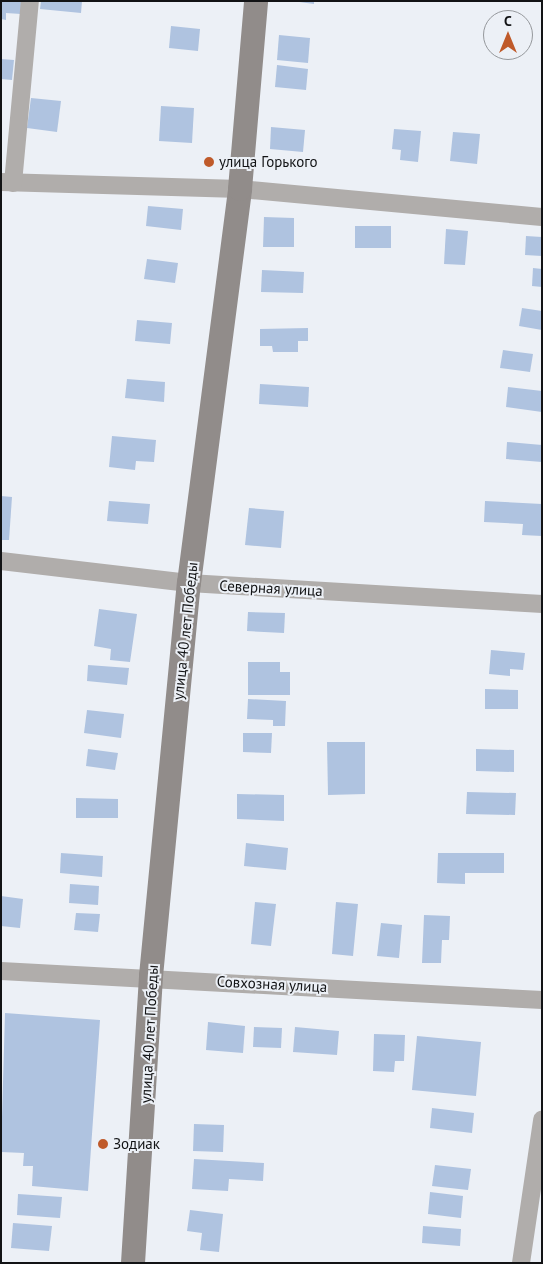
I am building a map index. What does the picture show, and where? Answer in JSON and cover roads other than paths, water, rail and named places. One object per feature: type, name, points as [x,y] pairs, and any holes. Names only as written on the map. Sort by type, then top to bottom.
[{"type":"main road","name":"улица 40 лет Победы","points":[[133,1263],[151,976],[189,583],[240,189],[256,1]]},
{"type":"street","points":[[30,1],[7,182],[240,189],[542,217]]},
{"type":"street","name":"Северная улица","points":[[1,561],[189,583],[542,604]]},
{"type":"street","name":"Совхозная улица","points":[[1,971],[151,976],[542,1000]]},
{"type":"street","points":[[521,1263],[542,1120]]},
{"type":"place","name":"улица Горького","points":[[209,162]]},
{"type":"place","name":"Зодиак","points":[[103,1144]]}]
